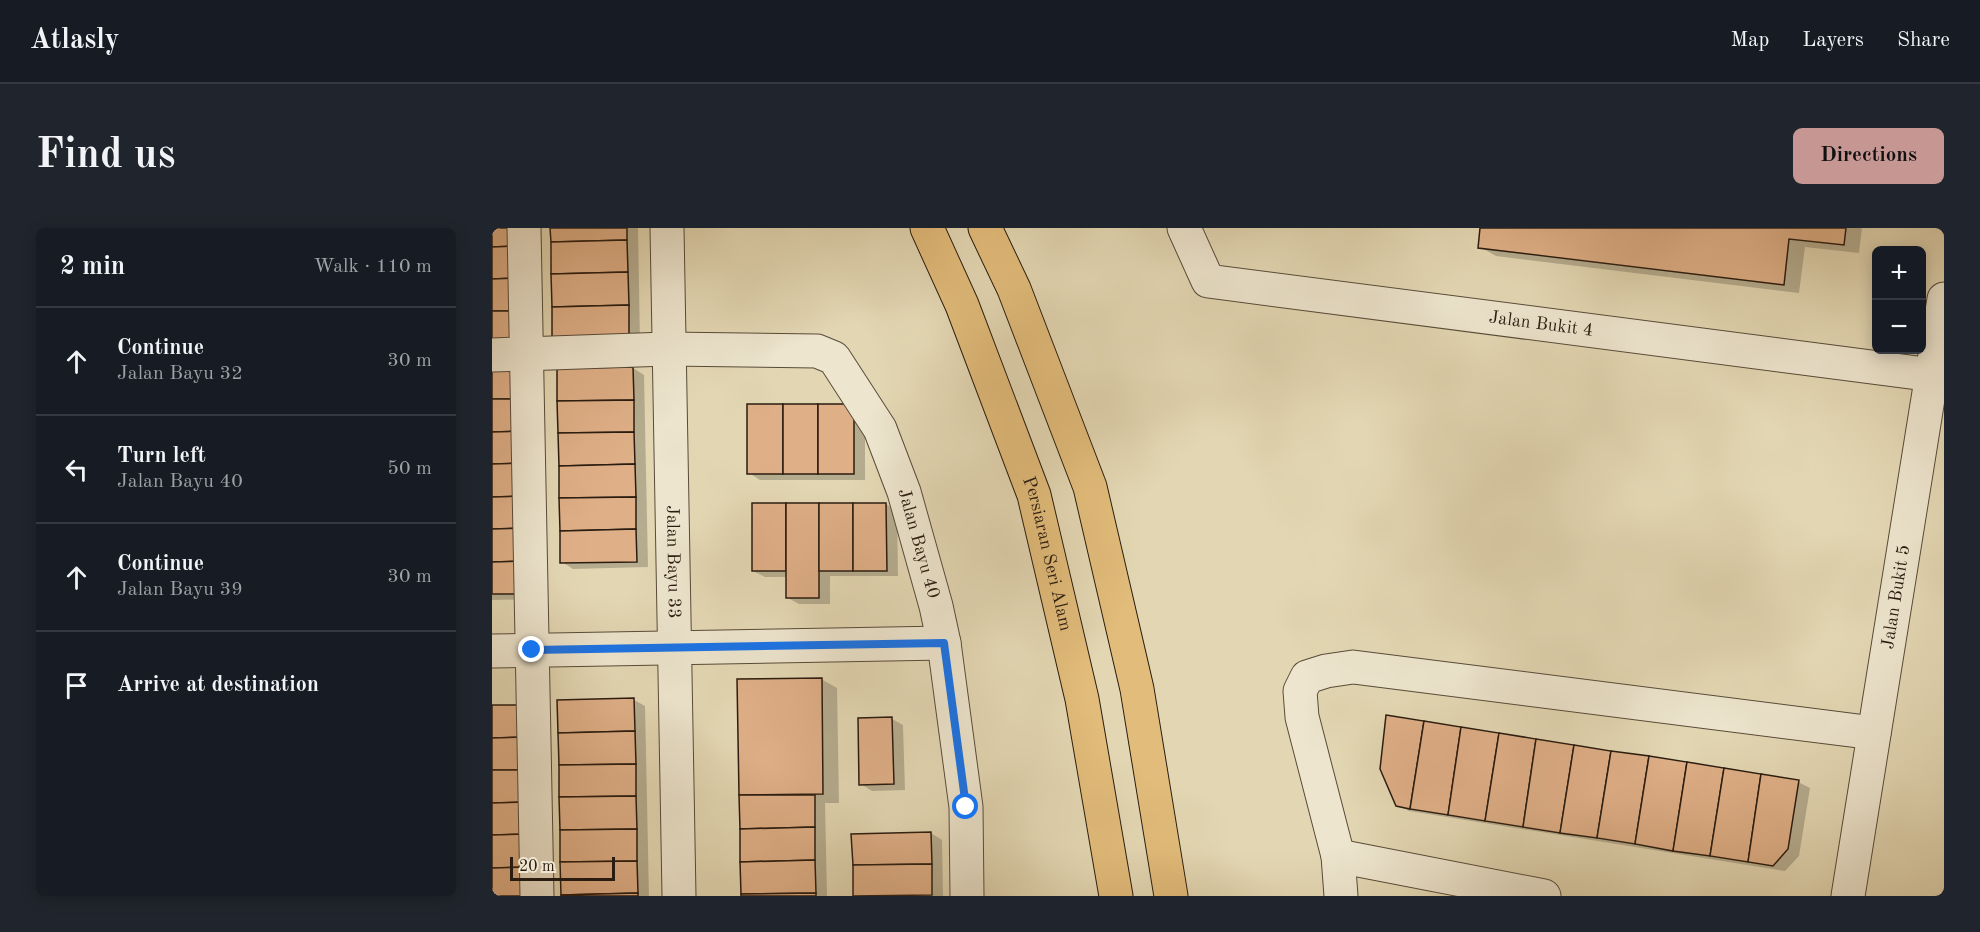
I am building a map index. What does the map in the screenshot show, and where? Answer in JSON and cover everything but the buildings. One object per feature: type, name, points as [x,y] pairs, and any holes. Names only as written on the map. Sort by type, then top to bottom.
[{"type":"main road","name":"Persiaran Seri Alam","points":[[927,228],[962,305],[1034,495],[1082,699],[1116,896]]},
{"type":"main road","points":[[985,228],[1014,289],[1090,487],[1137,689],[1171,896]]},
{"type":"street","points":[[524,228],[537,896]]},
{"type":"street","name":"Jalan Bayu 33","points":[[667,228],[667,349],[679,896]]},
{"type":"street","name":"Jalan Bukit 4","points":[[1184,228],[1208,280],[1933,375]]},
{"type":"street","name":"Jalan Bukit 5","points":[[1848,896],[1944,298]]},
{"type":"street","name":"Jalan Bayu 40","points":[[492,355],[667,349],[817,351],[834,358],[884,440],[904,492],[944,643],[966,807],[967,896]]},
{"type":"street","points":[[492,651],[944,643]]},
{"type":"street","points":[[1341,896],[1338,856],[1301,709],[1300,691],[1307,677],[1326,670],[1353,667],[1874,733]]},
{"type":"street","points":[[1338,856],[1544,896]]},
{"type":"route","points":[[532,650],[944,643],[966,807]]}]
